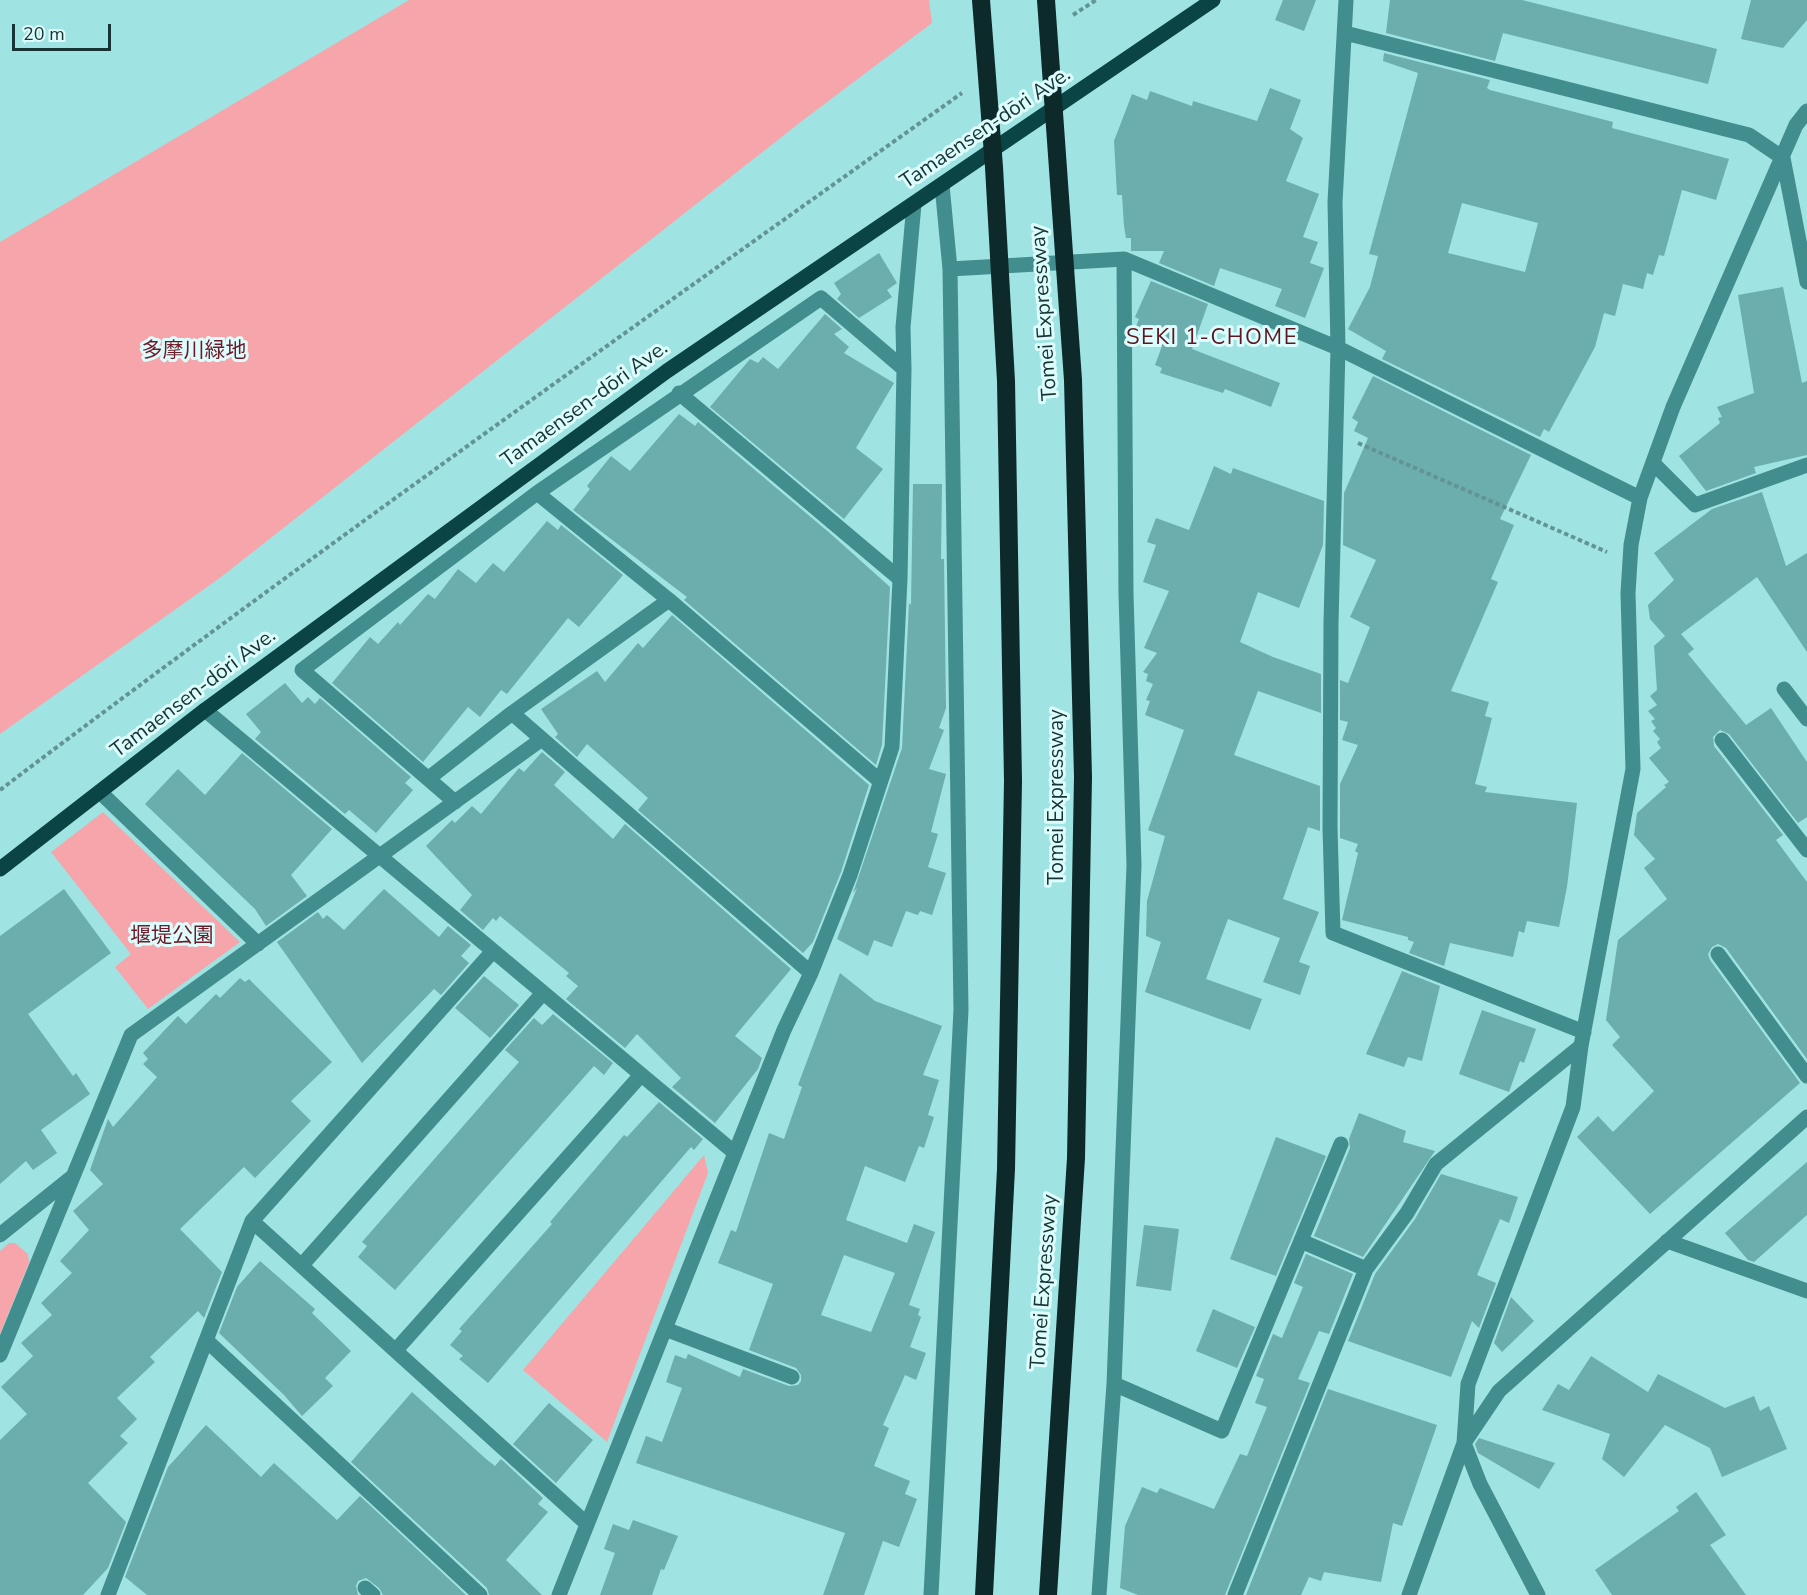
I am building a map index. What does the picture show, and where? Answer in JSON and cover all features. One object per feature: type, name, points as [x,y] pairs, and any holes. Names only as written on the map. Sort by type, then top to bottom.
[{"type":"highway","name":"Tomei Expressway","points":[[981,0],[994,167],[1006,381],[1014,781],[1006,1169],[984,1595]]},
{"type":"highway","name":"Tomei Expressway","points":[[1046,0],[1073,380],[1083,777],[1076,1158],[1048,1595]]},
{"type":"main road","name":"Tamaensen-dōri Ave.","points":[[0,869],[205,710],[667,371],[1213,0]]},
{"type":"street","points":[[1346,0],[1335,202],[1338,348],[1331,623],[1330,828],[1333,933],[1582,1039]]},
{"type":"street","points":[[1345,33],[1749,135],[1783,158],[1807,282]]},
{"type":"street","points":[[1538,1595],[1480,1484],[1464,1443],[1468,1384],[1573,1107],[1582,1039],[1633,769],[1628,593],[1631,545],[1640,498],[1673,407],[1796,125],[1807,111]]},
{"type":"street","points":[[930,1595],[961,1010],[950,269],[942,185]]},
{"type":"street","points":[[559,1595],[784,1030],[811,973],[850,875],[892,747],[900,579],[903,327],[914,204]]},
{"type":"street","points":[[950,269],[1124,259],[1338,348],[1640,498]]},
{"type":"street","points":[[1100,1595],[1114,1384],[1134,865],[1126,594],[1124,259]]},
{"type":"street","points":[[455,802],[302,670],[537,493],[679,393],[821,298],[904,369]]},
{"type":"street","points":[[679,393],[900,579]]},
{"type":"street","points":[[1653,463],[1695,505],[1807,465]]},
{"type":"street","points":[[537,493],[669,600],[880,782]]},
{"type":"street","points":[[429,778],[512,713],[669,600]]},
{"type":"street","points":[[1784,689],[1807,719]]},
{"type":"street","points":[[205,710],[735,1153]]},
{"type":"street","points":[[512,713],[811,973]]},
{"type":"street","points":[[0,1355],[131,1035],[542,739]]},
{"type":"street","points":[[1722,740],[1807,850]]},
{"type":"street","points":[[100,792],[258,944]]},
{"type":"street","points":[[108,1595],[252,1221],[493,951]]},
{"type":"street","points":[[1718,954],[1807,1076]]},
{"type":"street","points":[[302,1265],[543,993]]},
{"type":"street","points":[[1235,1595],[1366,1269],[1407,1213],[1436,1164],[1582,1039]]},
{"type":"street","points":[[396,1350],[641,1075]]},
{"type":"street","points":[[1409,1595],[1464,1443],[1499,1391],[1807,1116]]},
{"type":"street","points":[[1114,1384],[1222,1431],[1341,1144]]},
{"type":"street","points":[[0,1235],[74,1175]]},
{"type":"street","points":[[252,1221],[587,1524]]},
{"type":"street","points":[[1301,1240],[1366,1269]]},
{"type":"street","points":[[1667,1241],[1807,1291]]},
{"type":"street","points":[[665,1329],[792,1377]]},
{"type":"street","points":[[206,1340],[480,1595]]},
{"type":"path","points":[[1068,19],[1096,0]]},
{"type":"path","points":[[0,790],[191,646],[534,396],[964,91]]},
{"type":"path","points":[[1336,433],[1609,553]]},
{"type":"green space","name":"多摩川緑地","points":[[409,0],[929,0],[932,23],[802,121],[221,577],[0,734],[0,242]]},
{"type":"green space","name":"堰堤公園","points":[[103,812],[240,942],[148,1009],[115,967],[131,954],[51,852]]},
{"type":"green space","points":[[704,1155],[708,1173],[607,1442],[523,1370]]},
{"type":"green space","points":[[9,1243],[15,1243],[28,1254],[29,1263],[0,1334],[0,1251]]},
{"type":"building","points":[[1283,0],[1316,0],[1304,31],[1275,20]]},
{"type":"building","points":[[1390,0],[1522,0],[1717,49],[1708,84],[1503,33],[1495,61],[1386,33]]},
{"type":"building","points":[[1751,0],[1807,0],[1807,20],[1783,48],[1741,39]]},
{"type":"building","points":[[1384,53],[1490,80],[1487,88],[1490,90],[1613,122],[1612,128],[1729,159],[1716,200],[1682,190],[1664,256],[1659,255],[1653,275],[1647,273],[1643,289],[1623,284],[1615,316],[1604,313],[1595,347],[1549,432],[1544,429],[1540,437],[1382,359],[1386,351],[1348,329],[1370,287],[1378,256],[1369,254],[1418,73],[1383,61]],"holes":[[[1462,203],[1538,223],[1525,272],[1448,253]]]},
{"type":"building","points":[[1270,88],[1301,100],[1290,129],[1303,138],[1286,181],[1319,194],[1303,237],[1318,242],[1310,263],[1324,268],[1305,318],[1275,306],[1282,289],[1220,268],[1214,286],[1159,263],[1164,251],[1131,251],[1131,238],[1126,238],[1124,226],[1122,195],[1117,195],[1114,141],[1132,94],[1147,100],[1150,91],[1192,106],[1193,101],[1257,121]]},
{"type":"building","points":[[879,253],[897,283],[887,290],[892,297],[859,318],[837,299],[841,294],[834,283]]},
{"type":"building","points":[[1151,281],[1208,304],[1192,349],[1280,383],[1271,407],[1225,389],[1223,393],[1160,373],[1162,368],[1155,365],[1162,346],[1138,336],[1140,332],[1135,329],[1139,319],[1135,317]]},
{"type":"building","points":[[1783,287],[1802,383],[1807,381],[1807,455],[1754,467],[1756,473],[1706,491],[1679,456],[1720,423],[1718,418],[1722,417],[1717,407],[1754,393],[1738,295]]},
{"type":"building","points":[[825,314],[842,329],[834,334],[849,347],[844,353],[894,383],[856,448],[883,469],[844,519],[710,407],[750,359],[758,363],[763,357],[778,369]]},
{"type":"building","points":[[1373,376],[1531,455],[1500,519],[1514,525],[1491,579],[1498,582],[1451,691],[1489,702],[1485,716],[1492,718],[1475,784],[1487,787],[1485,792],[1577,803],[1567,887],[1559,927],[1527,921],[1524,933],[1519,931],[1513,957],[1450,943],[1444,966],[1409,953],[1414,942],[1408,940],[1408,937],[1342,920],[1358,853],[1355,851],[1358,844],[1340,838],[1340,784],[1358,745],[1342,740],[1348,722],[1340,720],[1340,680],[1348,683],[1370,627],[1350,617],[1376,560],[1343,545],[1344,493],[1368,438],[1354,431],[1358,422],[1352,418]]},
{"type":"building","points":[[679,414],[695,426],[698,422],[890,587],[882,745],[876,765],[684,600],[687,597],[573,510],[590,489],[587,486],[611,456],[630,471]]},
{"type":"building","points":[[1214,466],[1231,474],[1233,468],[1324,501],[1323,545],[1299,608],[1258,592],[1240,642],[1273,657],[1321,674],[1321,713],[1258,691],[1234,755],[1320,786],[1320,831],[1308,827],[1283,899],[1319,912],[1299,962],[1310,966],[1300,995],[1263,982],[1280,938],[1228,919],[1206,979],[1262,999],[1250,1030],[1145,992],[1161,942],[1146,936],[1147,901],[1165,836],[1148,830],[1184,730],[1145,715],[1150,701],[1146,700],[1153,684],[1146,681],[1148,674],[1143,672],[1157,653],[1144,648],[1169,591],[1143,582],[1156,545],[1147,542],[1156,518],[1189,530]]},
{"type":"building","points":[[913,484],[942,484],[941,559],[944,559],[946,708],[939,728],[944,730],[929,769],[946,774],[931,832],[938,834],[928,867],[946,873],[932,915],[920,911],[918,915],[906,911],[892,947],[874,940],[868,956],[837,939],[857,888],[853,893],[902,748],[909,603],[911,605]]},
{"type":"building","points":[[1762,492],[1786,566],[1807,553],[1807,652],[1757,577],[1681,634],[1694,649],[1688,654],[1746,725],[1771,708],[1807,762],[1807,817],[1798,823],[1729,734],[1720,730],[1713,737],[1714,746],[1783,835],[1776,840],[1807,882],[1807,1059],[1726,948],[1718,944],[1712,947],[1708,954],[1710,960],[1800,1083],[1650,1214],[1577,1137],[1598,1116],[1613,1132],[1654,1091],[1612,1045],[1620,1037],[1606,1020],[1618,940],[1667,899],[1644,868],[1655,859],[1634,835],[1637,813],[1669,782],[1649,758],[1661,748],[1657,742],[1660,739],[1653,731],[1656,728],[1651,721],[1655,719],[1648,711],[1657,705],[1650,696],[1657,690],[1654,646],[1665,636],[1650,619],[1648,605],[1674,580],[1654,553],[1712,509]]},
{"type":"building","points":[[547,521],[558,530],[561,525],[623,575],[579,627],[568,618],[507,694],[501,690],[480,717],[468,707],[423,762],[332,683],[370,637],[378,644],[398,622],[400,625],[428,594],[435,599],[458,569],[476,583],[493,563],[504,572]]},
{"type":"building","points":[[672,615],[869,785],[841,872],[813,942],[803,953],[638,810],[648,798],[587,744],[577,757],[555,737],[558,734],[541,709],[597,671],[605,682],[638,643],[643,648]]},
{"type":"building","points":[[285,683],[302,703],[308,697],[315,704],[320,698],[411,777],[405,783],[413,790],[376,833],[349,810],[345,814],[255,739],[261,732],[246,714]]},
{"type":"building","points":[[542,752],[565,772],[554,785],[613,839],[625,824],[791,969],[735,1036],[762,1058],[758,1069],[715,1123],[672,1087],[681,1078],[637,1034],[625,1048],[566,999],[578,986],[566,976],[569,973],[500,916],[496,921],[493,918],[483,930],[460,910],[472,895],[426,846],[452,820],[455,823],[472,806],[481,814],[519,768],[524,772]]},
{"type":"building","points":[[242,753],[332,829],[291,875],[307,896],[266,926],[255,909],[145,804],[178,769],[205,795]]},
{"type":"building","points":[[64,889],[111,953],[28,1014],[73,1076],[76,1073],[90,1094],[41,1130],[57,1153],[33,1170],[26,1161],[0,1184],[0,936]]},
{"type":"building","points":[[384,889],[439,937],[448,926],[471,945],[461,956],[469,963],[441,995],[434,989],[362,1063],[277,942],[318,912],[323,919],[327,915],[344,930]]},
{"type":"building","points":[[1402,971],[1440,986],[1422,1061],[1408,1057],[1404,1067],[1366,1054]]},
{"type":"building","points":[[840,973],[875,1001],[942,1026],[923,1075],[939,1080],[928,1115],[934,1117],[924,1148],[919,1146],[905,1182],[865,1166],[846,1220],[907,1243],[914,1224],[935,1232],[909,1305],[920,1309],[918,1315],[921,1317],[910,1347],[926,1353],[916,1380],[905,1375],[883,1425],[889,1428],[874,1466],[910,1481],[905,1494],[917,1499],[899,1547],[883,1541],[864,1595],[823,1595],[845,1533],[636,1463],[646,1436],[662,1442],[682,1388],[666,1382],[675,1355],[686,1359],[688,1354],[740,1377],[743,1369],[789,1386],[798,1385],[801,1381],[801,1375],[796,1368],[749,1350],[773,1284],[718,1263],[731,1230],[736,1232],[769,1133],[784,1139],[802,1087],[798,1085]],"holes":[[[844,1255],[895,1273],[871,1332],[821,1315]]]},
{"type":"building","points":[[484,976],[519,1005],[490,1038],[455,1008]]},
{"type":"building","points":[[240,978],[245,982],[249,979],[332,1062],[291,1101],[311,1121],[255,1178],[244,1167],[180,1229],[222,1272],[204,1318],[198,1311],[150,1357],[155,1362],[117,1398],[137,1419],[120,1436],[128,1443],[88,1483],[126,1522],[108,1568],[83,1595],[0,1595],[0,1440],[27,1414],[1,1387],[33,1356],[21,1343],[52,1315],[41,1303],[72,1273],[60,1261],[89,1230],[73,1211],[103,1184],[90,1170],[108,1119],[113,1127],[157,1077],[143,1064],[148,1059],[143,1053],[178,1016],[186,1024],[216,994],[220,998]]},
{"type":"building","points":[[1482,1010],[1536,1029],[1524,1063],[1520,1061],[1509,1092],[1459,1074]]},
{"type":"building","points":[[553,1014],[613,1063],[604,1075],[594,1066],[395,1290],[358,1257],[367,1246],[362,1242],[519,1062],[505,1050],[534,1018],[542,1025]]},
{"type":"building","points":[[659,1102],[703,1139],[694,1150],[691,1147],[488,1383],[459,1359],[463,1356],[450,1345],[462,1331],[459,1329],[552,1224],[550,1222],[624,1135],[627,1137]]},
{"type":"building","points":[[1359,1113],[1406,1131],[1403,1142],[1435,1151],[1363,1257],[1314,1236],[1350,1148],[1349,1139]]},
{"type":"building","points":[[1276,1137],[1326,1156],[1276,1276],[1230,1259]]},
{"type":"building","points":[[1807,1162],[1807,1215],[1754,1262],[1748,1260],[1725,1233]]},
{"type":"building","points":[[1441,1174],[1518,1197],[1509,1223],[1500,1219],[1477,1275],[1496,1283],[1479,1328],[1472,1321],[1451,1377],[1348,1341],[1375,1274],[1415,1219]]},
{"type":"building","points":[[1144,1225],[1179,1229],[1171,1291],[1136,1286]]},
{"type":"building","points":[[1306,1254],[1353,1274],[1329,1334],[1319,1331],[1298,1379],[1310,1383],[1225,1595],[1138,1595],[1120,1588],[1125,1526],[1142,1487],[1157,1493],[1160,1488],[1214,1509],[1240,1454],[1247,1456],[1267,1407],[1255,1403],[1264,1379],[1256,1376],[1273,1334],[1282,1338],[1303,1287],[1294,1283]]},
{"type":"building","points":[[260,1261],[315,1309],[312,1313],[351,1351],[325,1378],[333,1386],[302,1416],[284,1395],[219,1333],[237,1287]]},
{"type":"building","points":[[1511,1297],[1534,1321],[1502,1352],[1494,1343]]},
{"type":"building","points":[[1213,1309],[1255,1327],[1237,1368],[1196,1351]]},
{"type":"building","points":[[1591,1356],[1648,1392],[1658,1374],[1725,1408],[1754,1396],[1760,1411],[1769,1406],[1787,1449],[1722,1477],[1710,1448],[1665,1425],[1624,1477],[1602,1459],[1610,1434],[1542,1410],[1558,1384],[1569,1390]]},
{"type":"building","points":[[1328,1389],[1437,1425],[1402,1526],[1393,1523],[1381,1582],[1324,1572],[1321,1581],[1309,1577],[1301,1595],[1246,1595]]},
{"type":"building","points":[[412,1392],[486,1459],[495,1466],[501,1459],[543,1498],[538,1504],[548,1512],[506,1560],[542,1595],[489,1595],[487,1588],[351,1462]]},
{"type":"building","points":[[549,1403],[593,1440],[556,1483],[513,1444]]},
{"type":"building","points":[[206,1425],[261,1477],[274,1463],[337,1520],[360,1496],[466,1595],[383,1595],[379,1588],[366,1578],[358,1581],[356,1586],[358,1595],[147,1595],[125,1577],[168,1467]]},
{"type":"building","points":[[1479,1438],[1555,1463],[1539,1489],[1478,1453],[1475,1444]]},
{"type":"building","points":[[1696,1492],[1726,1535],[1710,1545],[1746,1595],[1612,1595],[1595,1570],[1679,1511],[1676,1507]]},
{"type":"building","points":[[633,1520],[678,1536],[664,1570],[661,1569],[652,1595],[600,1595],[615,1553],[604,1549],[613,1524],[629,1530]]},
{"type":"district","name":"SEKI 1-CHOME","points":[[1212,339]]}]
